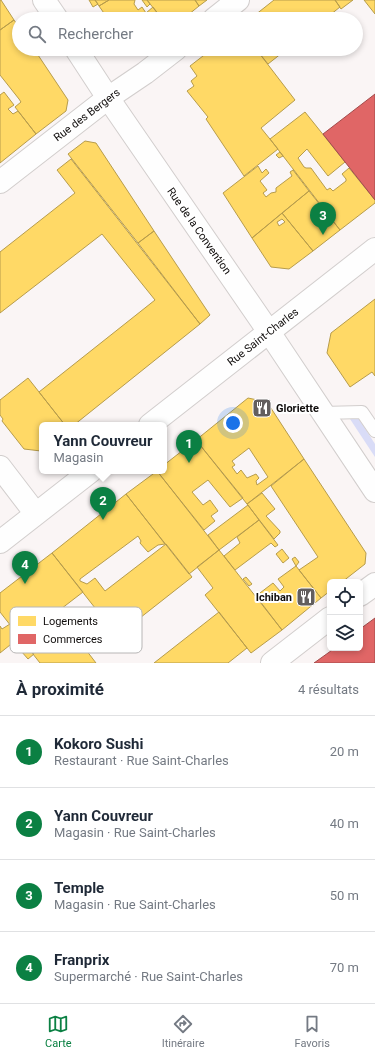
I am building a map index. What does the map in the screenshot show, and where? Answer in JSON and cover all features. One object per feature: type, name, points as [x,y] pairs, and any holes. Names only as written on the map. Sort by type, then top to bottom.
[{"type":"street","points":[[44,0],[52,12]]},
{"type":"street","points":[[223,12],[238,0]]},
{"type":"street","name":"Rue de la Convention","points":[[81,56],[269,332],[375,491]]},
{"type":"street","name":"Rue des Bergers","points":[[0,182],[108,98],[167,56]]},
{"type":"street","name":"Rue Saint-Charles","points":[[154,422],[375,249]]},
{"type":"street","points":[[0,467],[36,514]]},
{"type":"street","points":[[0,542],[87,474]]},
{"type":"street","points":[[363,593],[375,584]]},
{"type":"street","points":[[272,663],[327,620]]},
{"type":"lane","points":[[323,413],[362,412],[375,431]]},
{"type":"shaded area","points":[[350,419],[359,419],[375,444],[375,457]]},
{"type":"building: Logements","points":[[1,0],[12,17],[12,21],[0,30]]},
{"type":"building: Logements","points":[[89,0],[95,0],[98,4],[93,7]]},
{"type":"building: Logements","points":[[95,0],[109,0],[99,6]]},
{"type":"building: Logements","points":[[109,0],[135,0],[134,4],[138,10],[142,7],[145,12],[103,12],[99,6]]},
{"type":"building: Logements","points":[[142,0],[147,0],[150,4],[147,7]]},
{"type":"building: Logements","points":[[147,0],[195,0],[199,6],[192,12],[156,12]]},
{"type":"building: Logements","points":[[195,0],[207,0],[199,6]]},
{"type":"building: Logements","points":[[274,0],[335,0],[340,7],[334,12],[259,12]]},
{"type":"building: Logements","points":[[335,0],[353,0],[341,9]]},
{"type":"building: Logements","points":[[364,0],[375,0],[375,14]]},
{"type":"building: Logements","points":[[153,7],[157,12],[147,12]]},
{"type":"building: Logements","points":[[12,21],[12,56],[39,56],[68,100],[66,111],[36,134],[15,107],[21,102],[0,75],[0,30]]},
{"type":"building: Logements","points":[[203,56],[261,56],[295,100],[261,128],[278,149],[244,176],[206,119],[208,117],[187,91],[194,86],[191,81],[197,76],[190,66]]},
{"type":"building: Logements","points":[[262,56],[278,56],[268,64]]},
{"type":"building: Logements","points":[[4,92],[14,105],[8,109],[13,114],[18,111],[36,134],[0,163],[0,95]]},
{"type":"building: Logements","points":[[305,112],[345,162],[328,176],[307,149],[298,158],[304,167],[311,168],[327,190],[330,188],[333,191],[346,181],[342,174],[349,168],[375,200],[375,203],[340,230],[270,139]]},
{"type":"building: Logements","points":[[85,141],[96,143],[154,231],[138,243],[68,154]]},
{"type":"building: Logements","points":[[280,152],[283,156],[279,158],[276,155]]},
{"type":"building: Logements","points":[[71,159],[200,324],[78,422],[63,422],[39,392],[155,300],[102,234],[0,313],[0,252],[75,193],[57,170]]},
{"type":"building: Logements","points":[[258,166],[262,173],[266,169],[269,173],[260,181],[267,190],[263,193],[266,197],[271,193],[276,192],[276,188],[292,176],[290,172],[293,170],[309,191],[252,238],[223,193]]},
{"type":"building: Logements","points":[[309,191],[340,230],[313,251],[282,213]]},
{"type":"building: Logements","points":[[282,213],[313,251],[289,269],[271,267],[252,238]],"holes":[[[282,219],[285,222],[279,226],[277,222]]]},
{"type":"building: Logements","points":[[154,231],[210,315],[200,324],[138,243]]},
{"type":"building: Logements","points":[[375,299],[375,376],[372,372],[350,387],[327,353],[331,333]]},
{"type":"building: Logements","points":[[28,378],[63,422],[39,422],[39,451],[24,449],[2,421],[3,419],[0,415],[0,400]]},
{"type":"building: Logements","points":[[248,398],[267,402],[304,459],[247,504],[196,440]],"holes":[[[249,448],[268,477],[257,485],[256,481],[259,478],[256,474],[247,478],[241,470],[237,474],[232,467],[235,465],[232,461]]]},
{"type":"building: Logements","points":[[196,440],[243,498],[230,507],[208,480],[192,492],[203,505],[210,500],[218,511],[211,516],[215,521],[204,530],[159,474],[167,474],[167,463]]},
{"type":"building: Logements","points":[[304,459],[366,553],[365,564],[346,579],[327,579],[327,593],[321,598],[299,570],[318,557],[271,486]]},
{"type":"building: Logements","points":[[153,474],[159,474],[219,550],[189,574],[126,494]]},
{"type":"building: Logements","points":[[262,493],[275,509],[266,516],[280,531],[274,539],[247,504]]},
{"type":"building: Logements","points":[[126,494],[165,544],[158,545],[148,552],[140,543],[141,541],[138,536],[80,579],[80,581],[87,584],[95,578],[105,591],[166,544],[192,577],[142,616],[142,607],[94,607],[52,553]]},
{"type":"building: Logements","points":[[248,505],[259,520],[219,550],[208,535]]},
{"type":"building: Logements","points":[[259,520],[278,545],[275,547],[271,543],[235,570],[224,556],[240,543],[237,537]]},
{"type":"building: Logements","points":[[282,549],[289,558],[283,563],[276,554]]},
{"type":"building: Logements","points":[[219,550],[282,630],[251,653],[205,595],[213,588],[197,567]]},
{"type":"building: Logements","points":[[52,553],[83,592],[64,607],[10,607],[10,625],[0,612],[0,593]]},
{"type":"building: Logements","points":[[295,557],[299,562],[296,566],[292,559]]},
{"type":"building: Logements","points":[[296,566],[321,598],[282,630],[256,596],[273,583],[280,591],[284,587],[278,579]]},
{"type":"building: Logements","points":[[246,577],[252,584],[249,586],[243,579]]},
{"type":"building: Logements","points":[[219,612],[247,648],[228,663],[154,663]]},
{"type":"building: Logements","points":[[10,624],[10,645],[0,653],[0,626],[2,629]]},
{"type":"building: Logements","points":[[23,653],[34,654],[28,659]]},
{"type":"building: Logements","points":[[32,653],[88,653],[96,663],[40,663]]},
{"type":"building: Commerces","points":[[375,94],[375,200],[323,134]]},
{"type":"building: Commerces","points":[[375,618],[375,663],[314,663],[331,651],[363,651],[363,627]]},
{"type":"place","name":"Temple","points":[[323,235]]},
{"type":"place","name":"Gloriette","points":[[262,408]]},
{"type":"place","name":"Kokoro Sushi","points":[[189,463]]},
{"type":"place","name":"Yann Couvreur","points":[[103,520]]},
{"type":"place","name":"Franprix","points":[[25,584]]},
{"type":"place","name":"Ichiban","points":[[306,597]]}]
